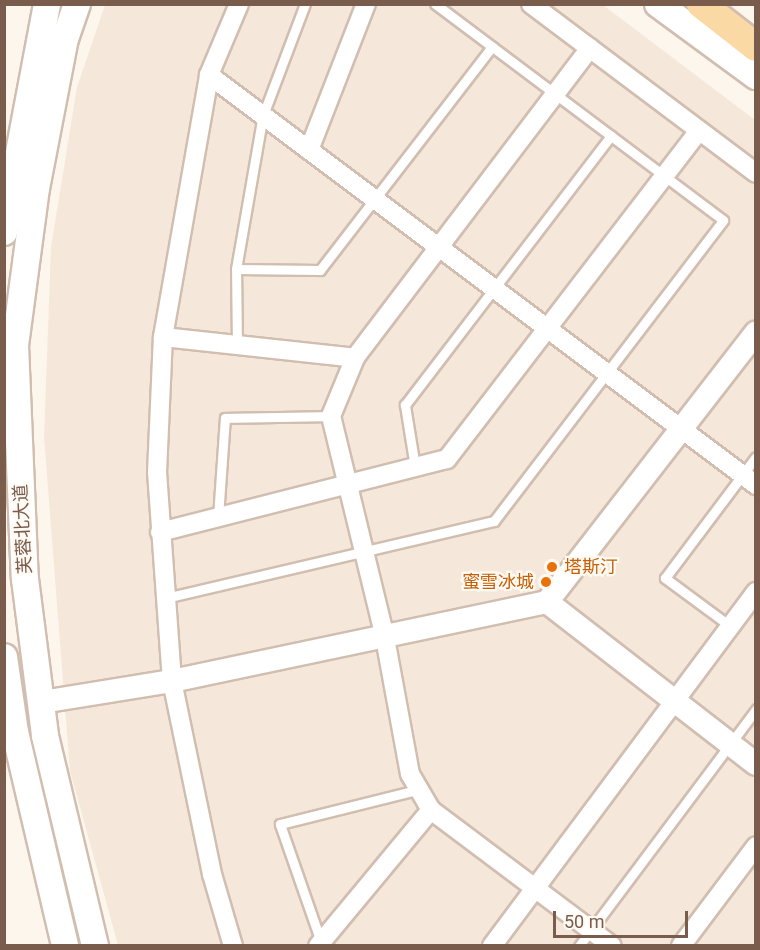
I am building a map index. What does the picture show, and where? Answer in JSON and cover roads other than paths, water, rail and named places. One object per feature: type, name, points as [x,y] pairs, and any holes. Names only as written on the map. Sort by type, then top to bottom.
[{"type":"main road","points":[[4,232],[46,4]]},
{"type":"main road","name":"芙蓉北大道","points":[[76,4],[36,188],[15,345],[25,579],[42,702],[95,945]]},
{"type":"main road","points":[[658,4],[756,76]]},
{"type":"main road","points":[[701,4],[756,47]]},
{"type":"main road","points":[[4,657],[15,732],[65,945]]},
{"type":"street","points":[[233,945],[212,874],[172,681],[160,532],[163,337],[209,75],[239,4]]},
{"type":"street","points":[[309,150],[366,4]]},
{"type":"street","points":[[531,4],[756,173]]},
{"type":"street","points":[[590,48],[441,249],[355,358],[332,416],[346,484],[385,638],[410,774],[431,810],[612,945]]},
{"type":"street","points":[[209,75],[749,480]]},
{"type":"street","points":[[160,532],[447,459],[699,130]]},
{"type":"street","points":[[42,702],[172,681],[385,638],[547,602],[756,333]]},
{"type":"street","points":[[163,337],[355,358]]},
{"type":"street","points":[[492,945],[756,592]]},
{"type":"street","points":[[547,602],[756,764]]},
{"type":"street","points":[[320,944],[431,810]]},
{"type":"street","points":[[681,945],[756,846]]},
{"type":"lane","points":[[237,346],[236,269],[263,116],[305,4]]},
{"type":"lane","points":[[165,598],[363,555],[494,521],[723,220],[435,4]]},
{"type":"lane","points":[[236,269],[320,270],[492,47]]},
{"type":"lane","points":[[415,467],[405,405],[611,136]]},
{"type":"lane","points":[[218,517],[225,418],[332,416]]},
{"type":"lane","points":[[730,626],[665,578],[749,480],[756,457]]},
{"type":"lane","points":[[579,945],[756,709]]},
{"type":"lane","points":[[320,944],[280,824],[420,789]]},
{"type":"place","name":"塔斯汀","points":[[552,567]]},
{"type":"place","name":"蜜雪冰城","points":[[546,582]]}]
